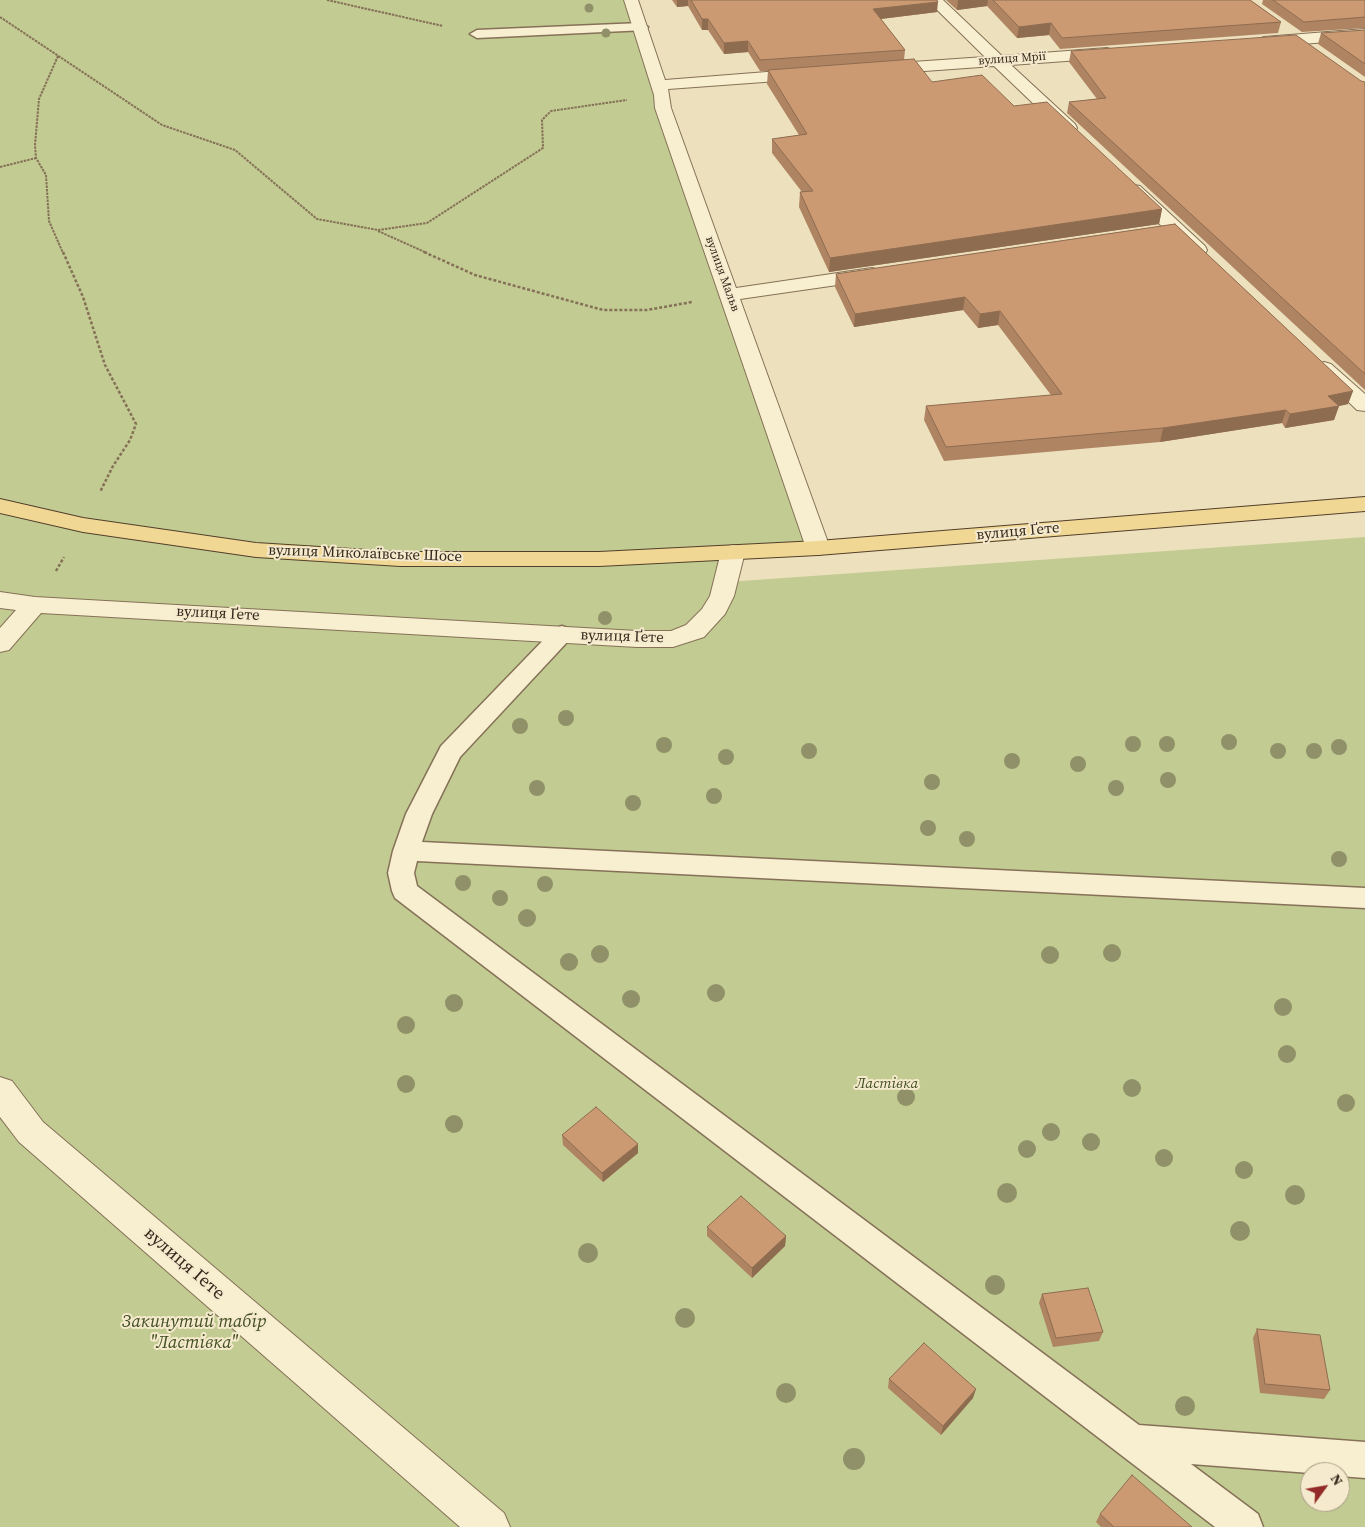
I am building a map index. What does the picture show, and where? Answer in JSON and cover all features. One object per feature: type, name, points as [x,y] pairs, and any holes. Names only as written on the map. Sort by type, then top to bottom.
[{"type":"main road","name":"вулиця Ґете","points":[[733,552],[818,548],[1365,504]]},
{"type":"main road","name":"вулиця Миколаївське Шосе","points":[[0,506],[84,525],[256,550],[400,559],[599,559],[733,552]]},
{"type":"street","name":"вулиця Мальв","points":[[631,0],[660,90],[663,108],[818,548]]},
{"type":"street","points":[[934,0],[1083,141]]},
{"type":"street","points":[[1283,28],[1321,55]]},
{"type":"street","points":[[1250,43],[1365,34]]},
{"type":"street","name":"вулиця Мрії","points":[[872,69],[1124,51]]},
{"type":"street","points":[[660,90],[823,73]]},
{"type":"street","points":[[1118,175],[1212,263]]},
{"type":"street","points":[[1155,232],[1175,229]]},
{"type":"street","points":[[730,295],[888,272]]},
{"type":"street","points":[[1314,358],[1365,405]]},
{"type":"street","name":"вулиця Ґете","points":[[0,600],[35,605],[637,639],[673,639],[695,631],[712,614],[722,596],[733,552]]},
{"type":"street","points":[[0,644],[35,605]]},
{"type":"street","name":"вулиця Ґете","points":[[0,1091],[31,1132],[490,1527]]},
{"type":"lane","points":[[477,34],[641,27]]},
{"type":"lane","points":[[562,634],[450,752],[420,814],[406,851],[402,873],[405,891],[1245,1527]]},
{"type":"lane","points":[[406,851],[1365,898]]},
{"type":"lane","points":[[1133,1442],[1365,1460]]},
{"type":"path","points":[[327,0],[405,16],[477,34]]},
{"type":"path","points":[[0,17],[162,125],[235,150],[317,219],[378,230],[475,275],[603,310],[647,310],[730,295]]},
{"type":"path","points":[[35,605],[84,525],[113,466],[130,440],[136,424],[106,365],[84,296],[49,221],[46,175],[36,158],[39,99],[58,56]]},
{"type":"path","points":[[378,230],[427,223],[543,148],[542,120],[551,111],[660,90]]},
{"type":"path","points":[[0,167],[36,158]]},
{"type":"green space","points":[[0,0],[631,0],[818,548],[734,552],[727,582],[1365,537],[1365,1527],[0,1527]]},
{"type":"building","points":[[691,0],[937,0],[938,2],[873,9],[905,50],[760,60],[748,41],[724,43],[708,19],[702,19]]},
{"type":"building","points":[[993,0],[1250,0],[1281,22],[1062,38],[1051,23],[1019,27]]},
{"type":"building","points":[[1273,0],[1365,0],[1365,17],[1304,22]]},
{"type":"building","points":[[1365,30],[1365,64],[1321,33]]},
{"type":"building","points":[[1296,35],[1365,82],[1365,374],[1069,102],[1106,98],[1071,51]]},
{"type":"building","points":[[914,59],[932,82],[982,75],[1014,106],[1047,102],[1162,209],[830,258],[800,192],[813,191],[772,139],[807,134],[768,70]]},
{"type":"building","points":[[1175,224],[1353,391],[1328,396],[1339,406],[1290,414],[1286,410],[1163,428],[946,447],[926,406],[1062,394],[1000,311],[980,314],[965,297],[855,314],[836,274]]},
{"type":"building","points":[[596,1107],[638,1144],[602,1173],[562,1135]]},
{"type":"building","points":[[741,1196],[786,1236],[752,1268],[707,1227]]},
{"type":"building","points":[[1088,1288],[1103,1332],[1056,1338],[1042,1294]]},
{"type":"building","points":[[1257,1329],[1320,1335],[1330,1390],[1265,1384]]},
{"type":"building","points":[[924,1343],[976,1389],[943,1426],[889,1379]]},
{"type":"building","points":[[1132,1475],[1192,1527],[1114,1527],[1100,1514]]},
{"type":"park label","name":"Ластівка","points":[[887,1084]]},
{"type":"park label","name":"Закинутий табір \"Ластівка\"","points":[[194,1332]]}]
